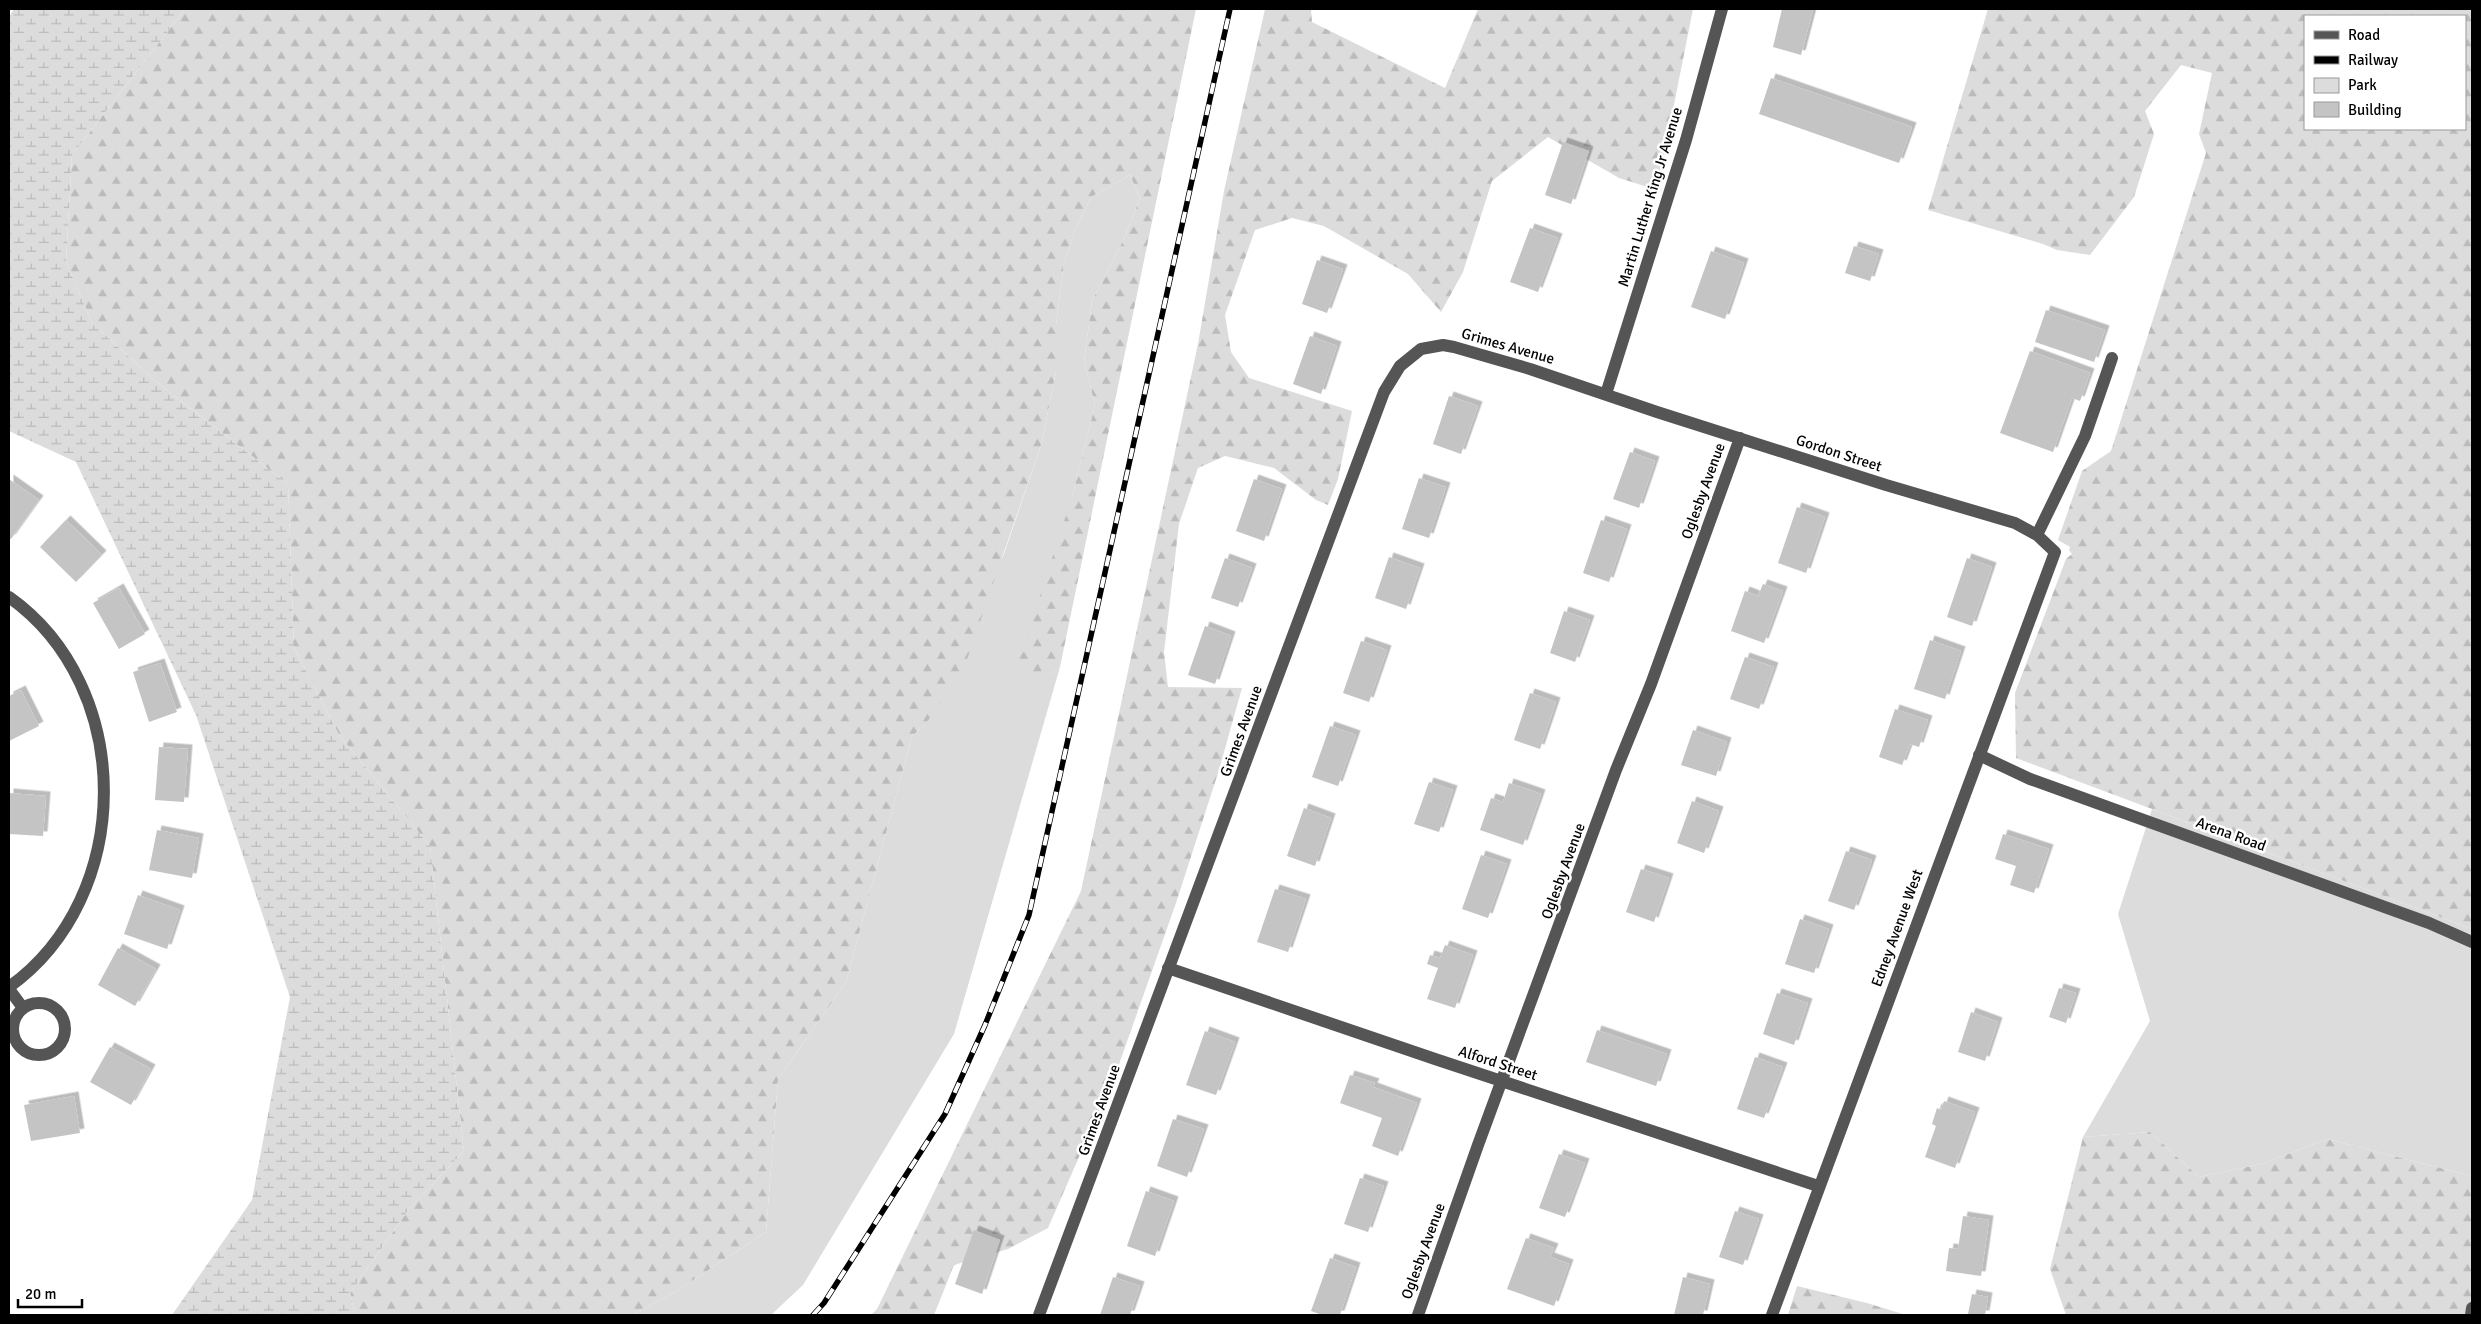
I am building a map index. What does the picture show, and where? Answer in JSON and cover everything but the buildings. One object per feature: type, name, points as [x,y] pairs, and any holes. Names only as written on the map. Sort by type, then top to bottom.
[{"type":"street","name":"Martin Luther King Jr Avenue","points":[[1606,394],[1686,140],[1722,9]]},
{"type":"street","name":"Grimes Avenue","points":[[1039,1315],[1168,968],[1261,726],[1301,612],[1384,392],[1400,366],[1421,349],[1443,345],[1530,368],[1606,394]]},
{"type":"street","points":[[2037,535],[2085,436],[2112,358]]},
{"type":"street","name":"Gordon Street","points":[[1606,394],[1740,438],[2015,523],[2037,535],[2055,552]]},
{"type":"street","name":"Oglesby Avenue","points":[[1418,1315],[1616,770],[1651,684],[1740,438]]},
{"type":"street","name":"Edney Avenue West","points":[[1772,1315],[1818,1186],[2055,552]]},
{"type":"street","points":[[9,597],[47,633],[68,662],[82,689],[97,736],[105,788],[104,812],[99,844],[83,895],[54,943],[35,965],[9,988],[23,1008]]},
{"type":"street","name":"Arena Road","points":[[1979,755],[2030,779],[2420,920],[2472,942]]},
{"type":"street","name":"Alford Street","points":[[1168,968],[1502,1082],[1818,1186]]},
{"type":"street","points":[[43,1003],[52,1006],[60,1013],[64,1022],[65,1032],[62,1042],[55,1050],[46,1054],[36,1055],[26,1052],[18,1045],[13,1036],[13,1026],[16,1016],[23,1008],[32,1004],[43,1003]]},
{"type":"street","points":[[2471,1315],[2472,1308]]},
{"type":"green space","points":[[14,9],[185,9],[72,155],[66,261],[92,323],[159,384],[288,484],[294,647],[339,735],[430,846],[464,1151],[409,1209],[350,1293],[355,1315],[172,1315],[252,1200],[290,997],[196,715],[76,462],[9,431],[9,17]]},
{"type":"green space","points":[[185,9],[1196,9],[1060,667],[1052,674],[1030,677],[1018,663],[1072,497],[1095,405],[1084,361],[1092,301],[1123,241],[1140,198],[1130,175],[1091,197],[1074,233],[1064,263],[1056,325],[1056,371],[1042,442],[963,671],[924,726],[912,736],[846,982],[778,1079],[766,1232],[675,1292],[632,1315],[355,1315],[350,1293],[409,1209],[464,1151],[430,846],[339,735],[294,647],[288,484],[159,384],[92,323],[66,261],[72,155]]},
{"type":"green space","points":[[1265,9],[1311,9],[1312,22],[1445,88],[1478,9],[1693,9],[1657,190],[1619,178],[1548,137],[1492,181],[1463,272],[1441,312],[1408,274],[1324,226],[1292,218],[1255,230],[1225,315],[1231,352],[1249,378],[1352,411],[1338,479],[1328,505],[1316,500],[1274,468],[1225,456],[1198,468],[1179,524],[1164,652],[1168,687],[1242,688],[1219,770],[1176,903],[1117,1070],[1048,1228],[1008,1249],[954,1265],[934,1315],[871,1315],[877,1309],[1081,891],[1198,344],[1224,191]]},
{"type":"green space","points":[[1988,9],[2472,9],[2472,929],[2016,758],[2015,693],[2066,559],[2072,554],[2069,550],[2070,547],[2058,540],[2082,471],[2111,451],[2206,153],[2199,134],[2212,73],[2181,65],[2145,111],[2154,134],[2134,197],[2090,255],[2057,250],[2043,244],[1928,210]]},
{"type":"green space","points":[[1130,175],[1140,198],[1123,241],[1092,301],[1084,361],[1095,405],[1072,497],[1052,674],[1060,667],[954,1034],[803,1285],[771,1315],[632,1315],[675,1292],[766,1232],[778,1079],[846,982],[912,736],[924,726],[1004,554],[1042,442],[1056,371],[1056,325],[1064,263],[1074,233],[1091,197]]},
{"type":"green space","points":[[2152,809],[2472,929],[2472,1176],[2327,1139],[2262,1164],[2199,1177],[2150,1132],[2083,1137],[2150,1021],[2118,914]]},
{"type":"green space","points":[[2150,1132],[2199,1177],[2262,1164],[2327,1139],[2472,1176],[2472,1315],[2066,1315],[2050,1269],[2083,1137]]},
{"type":"green space","points":[[1797,1286],[1867,1303],[1906,1315],[1788,1315]]},
{"type":"railway","points":[[813,1315],[824,1303],[945,1114],[985,1025],[1029,915],[1230,9]]}]
